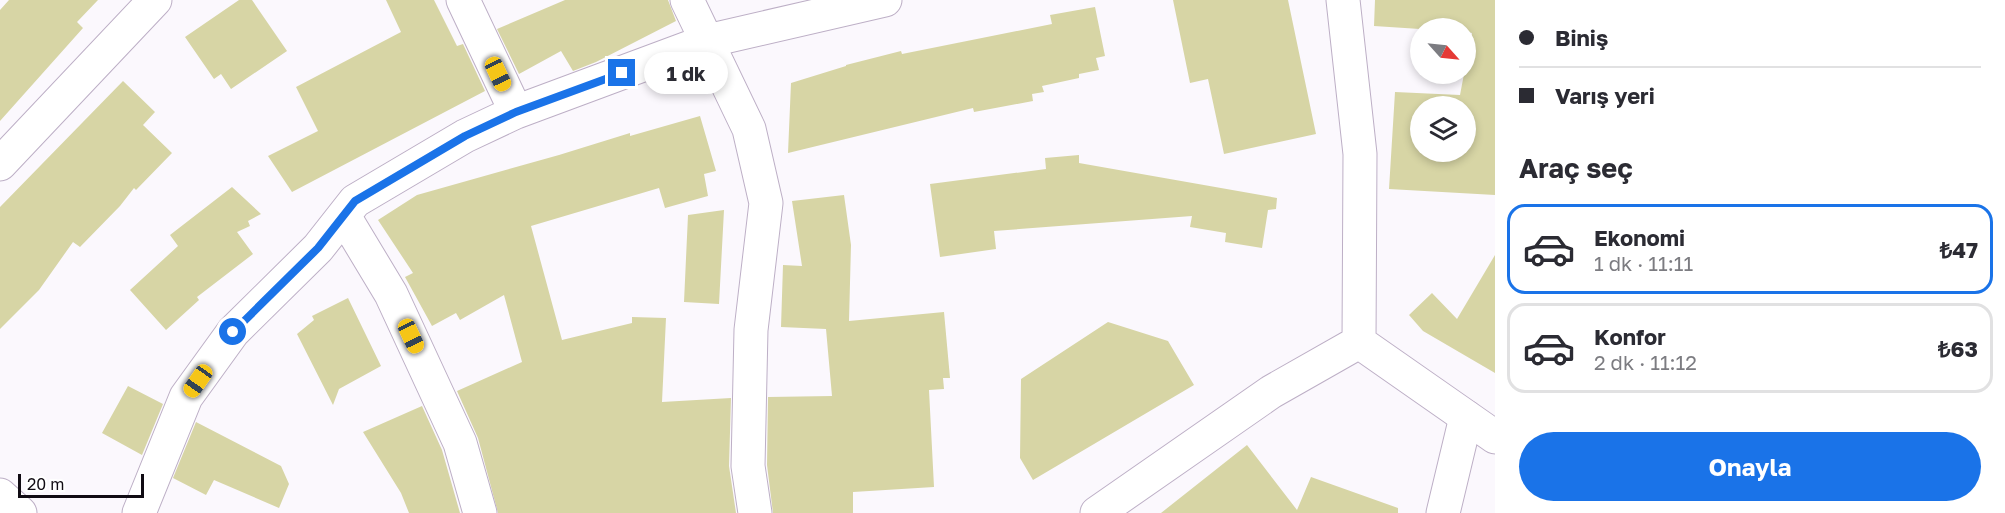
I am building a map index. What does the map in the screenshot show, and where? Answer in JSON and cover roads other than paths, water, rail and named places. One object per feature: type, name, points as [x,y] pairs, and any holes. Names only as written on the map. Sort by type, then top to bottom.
[{"type":"street","points":[[0,164],[155,0]]},
{"type":"street","points":[[463,0],[516,112]]},
{"type":"street","points":[[687,0],[749,129],[766,202],[751,330],[748,466],[755,513]]},
{"type":"street","points":[[139,513],[186,397],[233,332],[318,248],[355,201],[465,136],[516,112],[707,41],[885,0]]},
{"type":"street","points":[[1343,0],[1360,154],[1359,342]]},
{"type":"street","points":[[344,216],[391,294],[401,315],[459,442],[480,513]]},
{"type":"street","points":[[1359,342],[1495,437]]},
{"type":"street","points":[[1097,513],[1271,392],[1359,342]]},
{"type":"street","points":[[1443,513],[1466,417]]},
{"type":"street","points":[[0,495],[20,513]]}]
